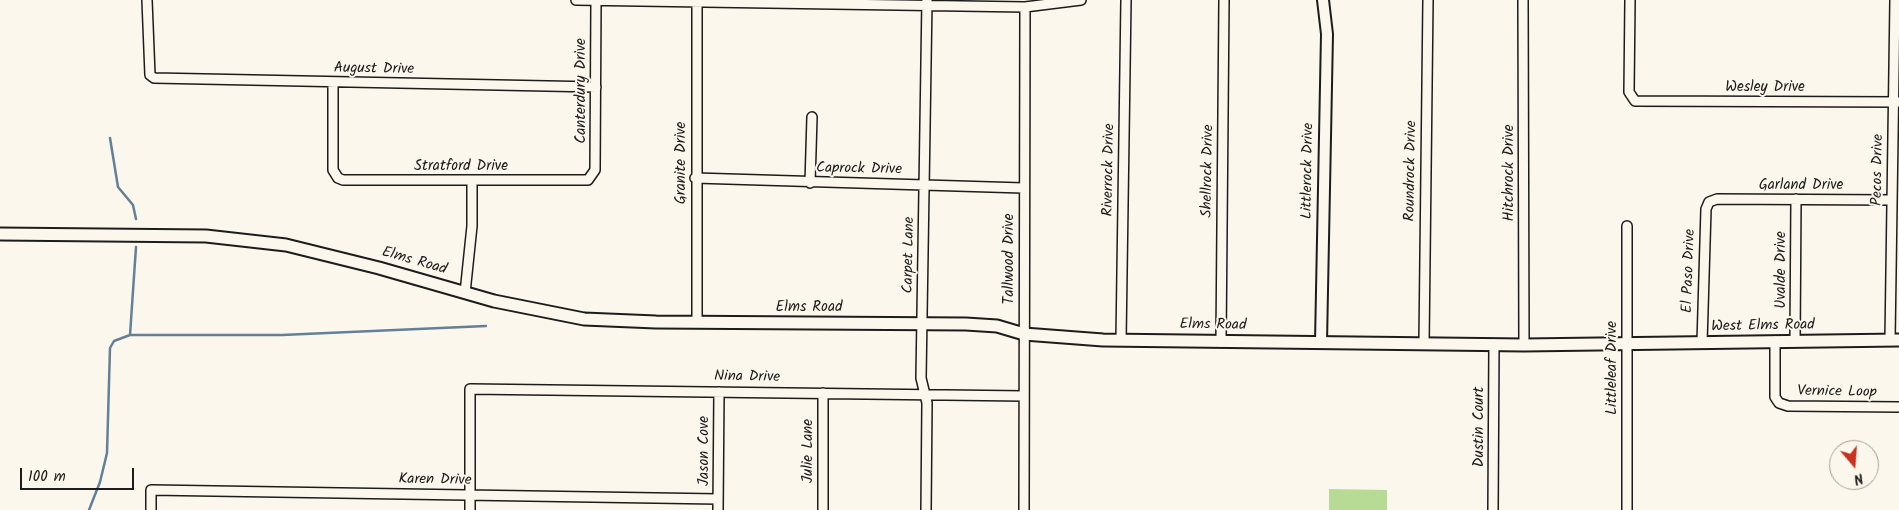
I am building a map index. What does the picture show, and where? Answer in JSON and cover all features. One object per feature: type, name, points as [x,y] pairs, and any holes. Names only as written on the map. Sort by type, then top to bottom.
[{"type":"main road","name":"Elms Road","points":[[0,234],[206,236],[286,245],[379,268],[494,301],[584,319],[697,322],[922,323],[997,326],[1024,334],[1122,340],[1524,345],[1627,344]]},
{"type":"main road","name":"West Elms Road","points":[[1627,344],[1895,340]]},
{"type":"street","name":"August Drive","points":[[147,0],[151,77],[333,83],[596,87]]},
{"type":"street","points":[[576,0],[697,4],[927,2],[1025,7],[1081,0]]},
{"type":"street","name":"Riverrock Drive","points":[[1122,340],[1126,0]]},
{"type":"street","name":"Shellrock Drive","points":[[1221,342],[1224,0]]},
{"type":"street","name":"Littlerock Drive","points":[[1321,342],[1327,34],[1323,0]]},
{"type":"street","name":"Roundrock Drive","points":[[1424,343],[1428,0]]},
{"type":"street","name":"Hitchrock Drive","points":[[1523,0],[1524,345]]},
{"type":"street","name":"Wesley Drive","points":[[1630,0],[1629,92],[1631,98],[1641,102],[1896,102]]},
{"type":"street","name":"Pecos Drive","points":[[1895,0],[1896,102],[1892,200],[1895,340]]},
{"type":"street","name":"Canterdury Drive","points":[[589,179],[595,170],[596,2]]},
{"type":"street","name":"Carpet Lane","points":[[926,510],[925,394],[921,378],[927,2]]},
{"type":"street","name":"Granite Drive","points":[[697,4],[695,178],[697,322]]},
{"type":"street","name":"Tallwood Drive","points":[[1024,510],[1023,188],[1025,7]]},
{"type":"street","name":"Stratford Drive","points":[[333,83],[335,174],[344,180],[582,181],[589,179]]},
{"type":"street","points":[[810,183],[812,117]]},
{"type":"street","name":"Caprock Drive","points":[[695,178],[1023,188]]},
{"type":"street","points":[[465,293],[472,226],[472,181]]},
{"type":"street","name":"Garland Drive","points":[[1709,202],[1718,200],[1796,199],[1892,200]]},
{"type":"street","name":"Uvalde Drive","points":[[1795,341],[1796,199]]},
{"type":"street","name":"El Paso Drive","points":[[1702,342],[1706,209],[1709,202]]},
{"type":"street","name":"Littleleaf Drive","points":[[1626,510],[1628,226]]},
{"type":"street","name":"Vernice Loop","points":[[1775,341],[1774,385],[1775,397],[1779,403],[1788,406],[1899,407]]},
{"type":"street","name":"Dustin Court","points":[[1493,510],[1494,344]]},
{"type":"street","name":"Nina Drive","points":[[470,495],[470,390],[1024,396]]},
{"type":"street","name":"Jason Cove","points":[[718,510],[719,392]]},
{"type":"street","name":"Julie Lane","points":[[823,393],[823,510]]},
{"type":"street","name":"Karen Drive","points":[[151,510],[151,490],[718,499]]},
{"type":"street","points":[[470,495],[470,510]]},
{"type":"green space","points":[[1329,489],[1387,490],[1387,510],[1329,510]]},
{"type":"waterway","points":[[110,138],[118,187],[133,205],[136,219]]},
{"type":"waterway","points":[[130,335],[136,247]]},
{"type":"waterway","points":[[89,510],[100,482],[107,453],[110,348],[114,341],[130,335],[282,335],[486,326]]}]
